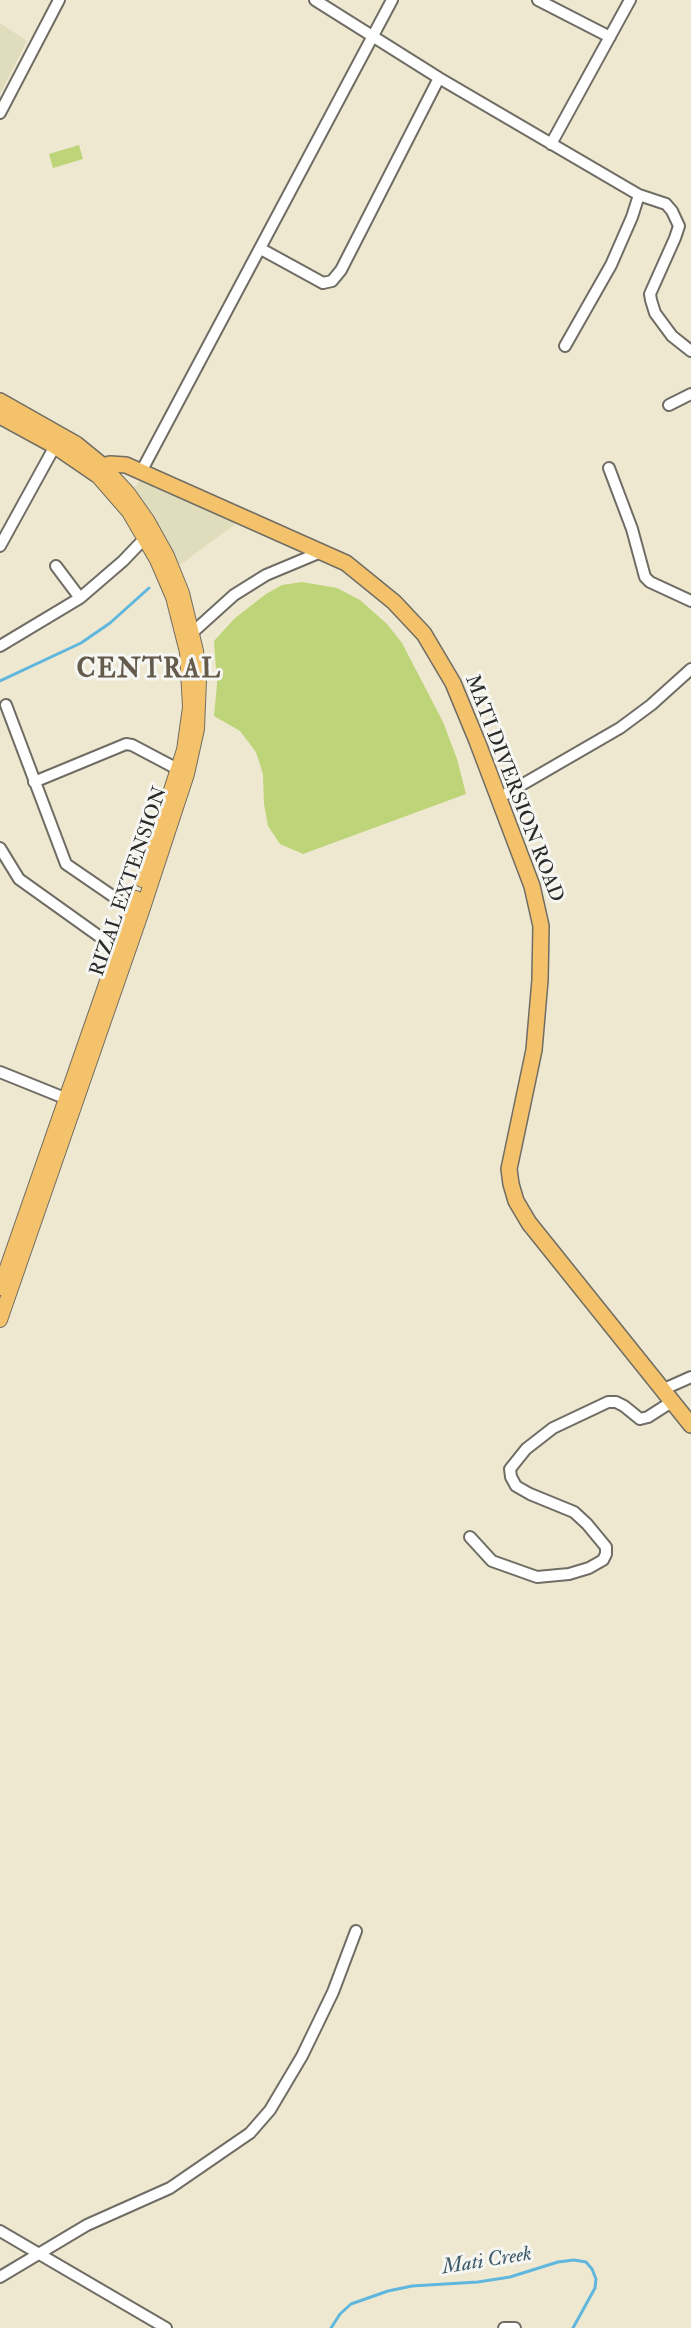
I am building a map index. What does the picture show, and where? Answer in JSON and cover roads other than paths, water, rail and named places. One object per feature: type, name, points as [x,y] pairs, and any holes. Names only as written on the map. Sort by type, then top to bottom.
[{"type":"highway","points":[[0,401],[76,444],[99,470]]},
{"type":"highway","points":[[0,416],[99,470]]},
{"type":"highway","name":"MATI DIVERSION ROAD","points":[[99,470],[118,464],[142,471],[346,563],[394,602],[424,634],[453,682],[532,886],[541,926],[540,980],[534,1050],[512,1152],[509,1169],[510,1184],[516,1201],[529,1223],[691,1425]]},
{"type":"main road","name":"RIZAL EXTENSION","points":[[99,470],[145,538],[165,576],[188,634]]},
{"type":"main road","name":"RIZAL EXTENSION","points":[[0,1288],[141,914],[183,772],[190,707],[190,681],[188,634],[182,593],[154,531],[128,493],[99,470]]},
{"type":"main road","name":"RIZAL EXTENSION","points":[[0,1320],[117,949],[183,772]]},
{"type":"street","points":[[0,113],[59,0]]},
{"type":"street","points":[[315,0],[439,78],[551,144],[639,195],[666,204],[677,219],[679,226],[650,294],[651,300],[655,313],[672,336],[691,351]]},
{"type":"street","points":[[142,471],[392,0]]},
{"type":"street","points":[[538,0],[561,5],[610,37]]},
{"type":"street","points":[[551,144],[630,0]]},
{"type":"street","points":[[261,249],[323,283],[332,281],[341,270],[439,78]]},
{"type":"street","points":[[565,346],[611,265],[639,195]]},
{"type":"street","points":[[669,405],[691,394]]},
{"type":"street","points":[[0,546],[56,446]]},
{"type":"street","points":[[609,468],[632,529],[645,577],[650,582],[691,601]]},
{"type":"street","points":[[0,521],[12,527]]},
{"type":"street","points":[[0,646],[80,598],[123,561],[145,538]]},
{"type":"street","points":[[188,634],[234,595],[284,566],[321,552]]},
{"type":"street","points":[[56,566],[80,598]]},
{"type":"street","points":[[499,798],[620,728],[651,705],[691,669]]},
{"type":"street","points":[[6,705],[66,864],[133,910]]},
{"type":"street","points":[[34,782],[126,744],[183,772]]},
{"type":"street","points":[[0,848],[19,879],[117,949]]},
{"type":"street","points":[[0,1072],[70,1100]]},
{"type":"street","points":[[470,1537],[492,1561],[537,1577],[569,1574],[589,1568],[603,1560],[606,1547],[587,1524],[574,1512],[516,1486],[510,1469],[526,1449],[553,1428],[608,1402],[616,1402],[624,1406],[640,1419],[648,1417],[669,1395],[691,1377]]},
{"type":"street","points":[[0,2277],[87,2225],[170,2188],[250,2133],[270,2110],[302,2056],[333,1992],[356,1931]]},
{"type":"street","points":[[0,2231],[166,2328]]},
{"type":"street","points":[[504,2328],[515,2328]]},
{"type":"waterway","points":[[0,681],[81,643],[110,623],[149,588]]},
{"type":"waterway","name":"Mati Creek","points":[[331,2328],[340,2314],[351,2304],[388,2291],[412,2286],[478,2282],[510,2277],[558,2262],[574,2260],[586,2262],[596,2279],[595,2288],[573,2328]]},
{"type":"district","name":"CENTRAL","points":[[149,671]]}]
